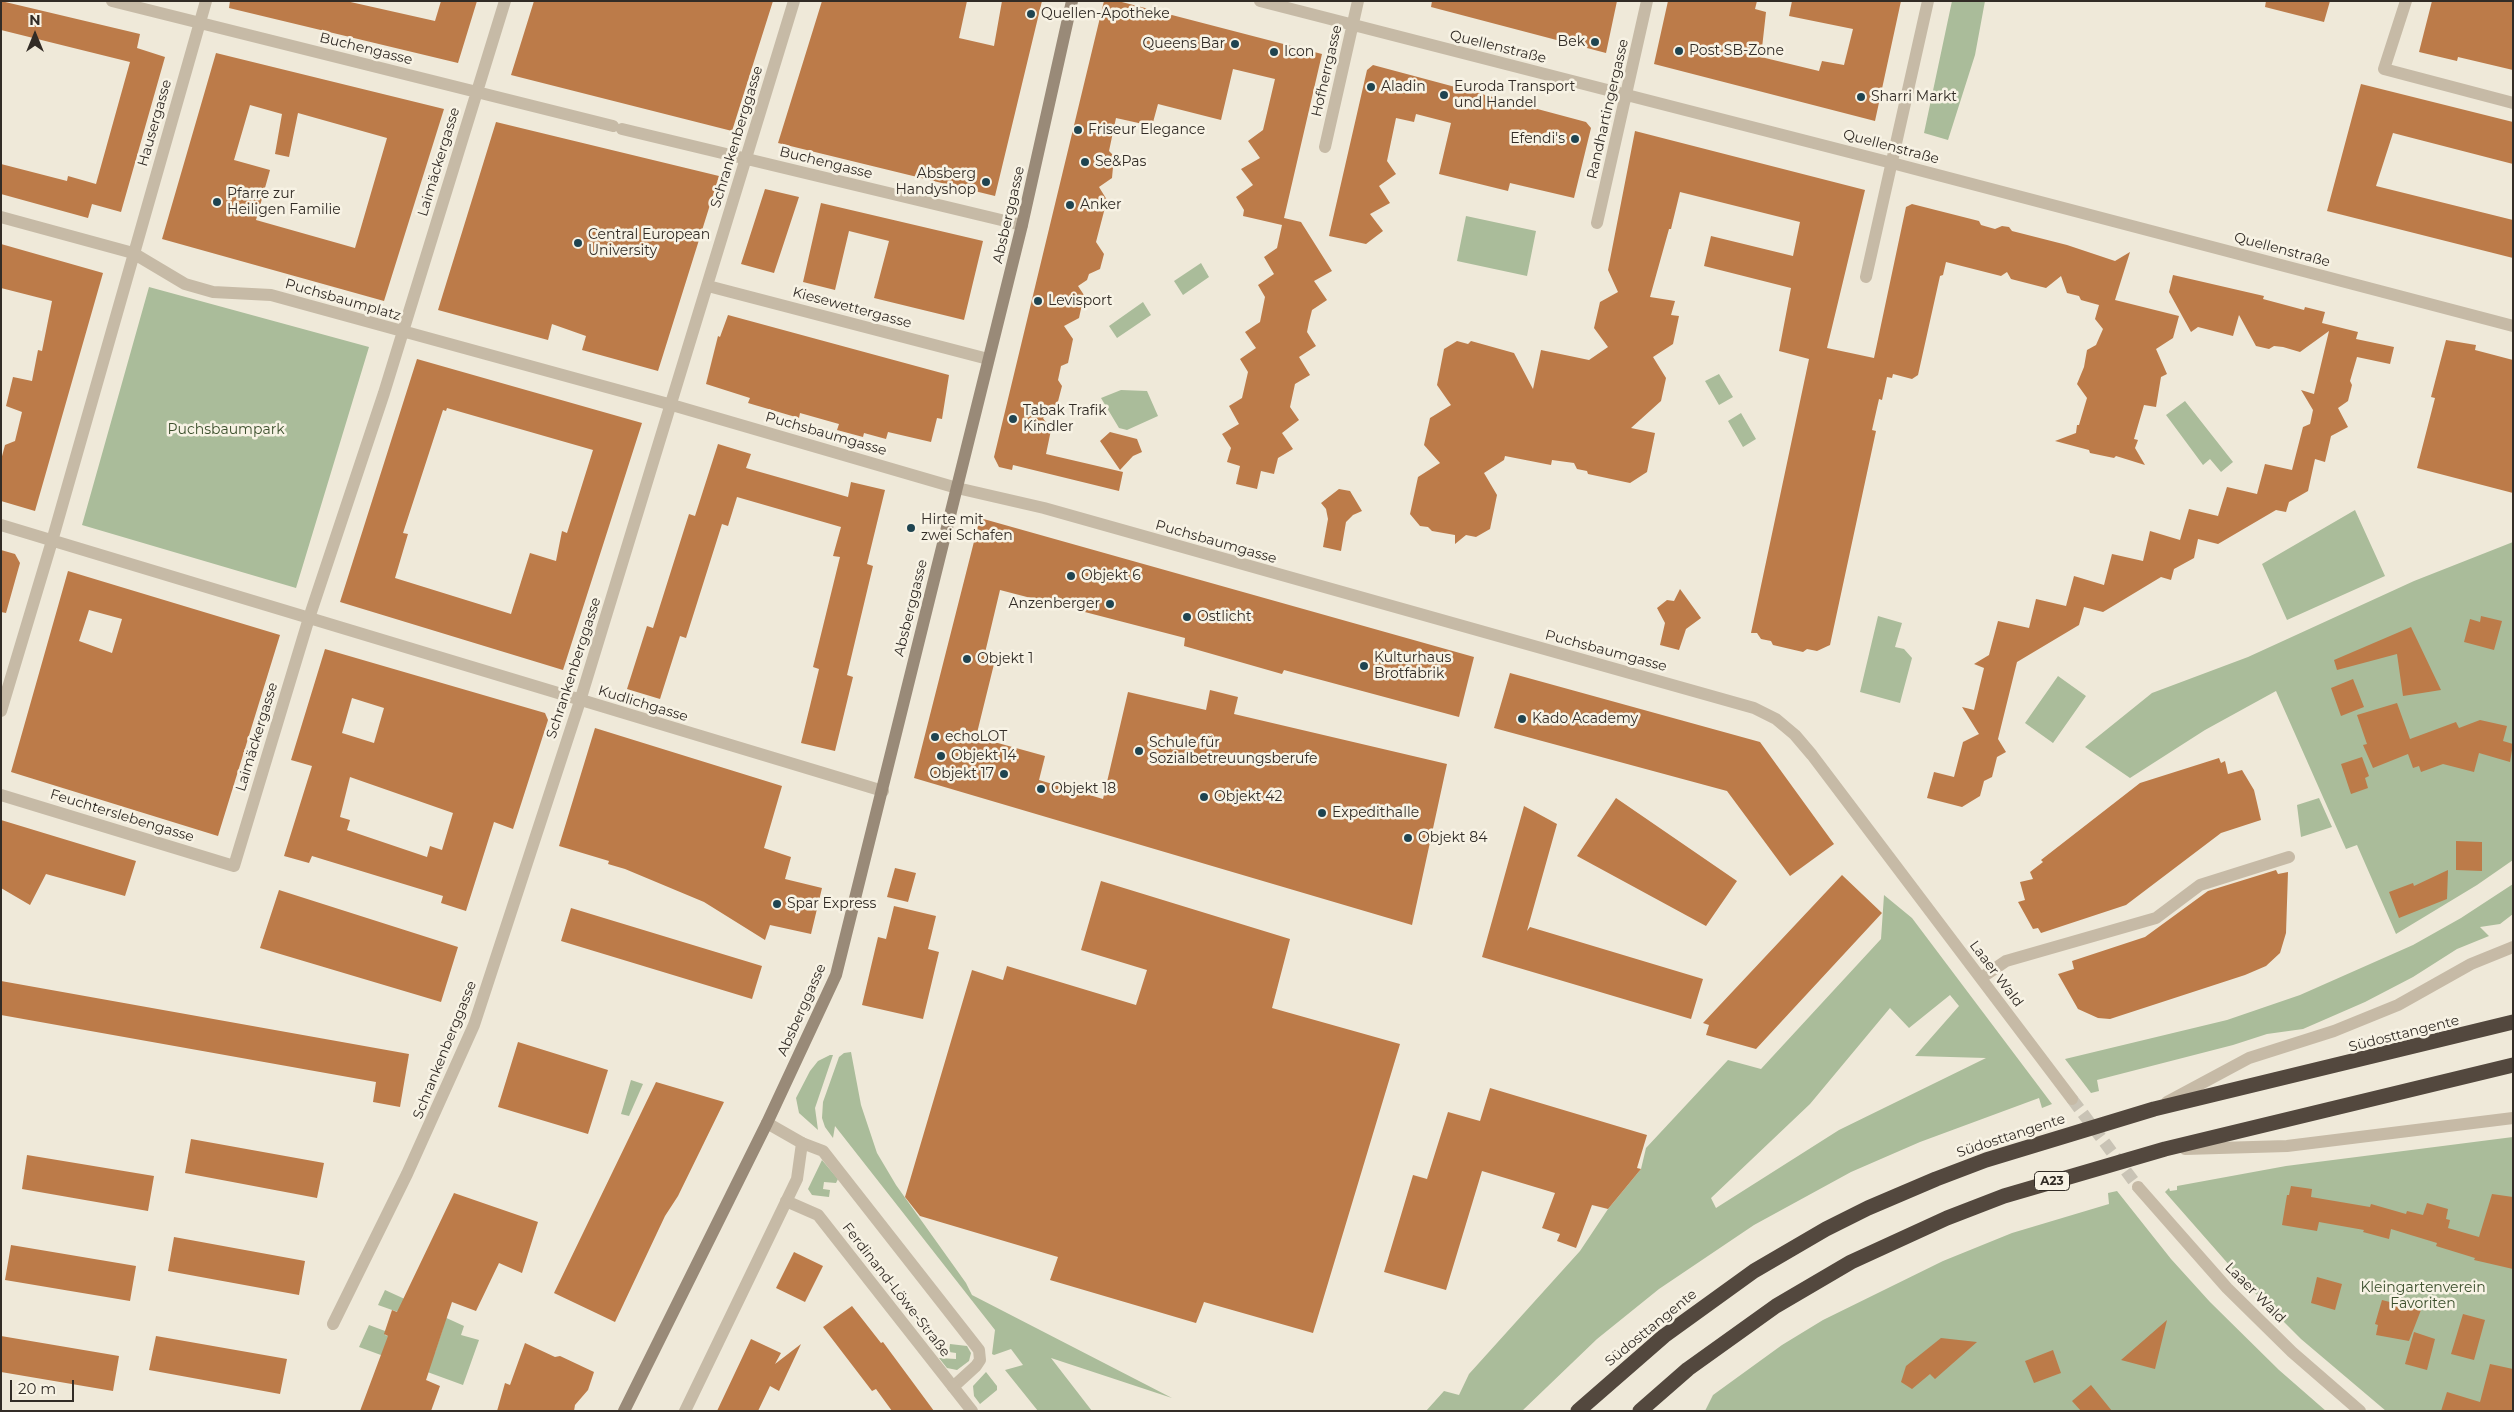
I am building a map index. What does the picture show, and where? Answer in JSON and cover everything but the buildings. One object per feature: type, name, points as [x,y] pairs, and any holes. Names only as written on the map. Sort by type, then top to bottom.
[{"type":"highway","name":"Südosttangente","points":[[1578,1411],[1621,1372],[1707,1303],[1754,1271],[1826,1229],[1868,1208],[1986,1160],[2154,1109],[2381,1056],[2513,1022]]},
{"type":"highway","name":"A23","points":[[1640,1411],[1688,1369],[1776,1306],[1851,1262],[1947,1218],[2004,1196],[2165,1149],[2513,1065]]},
{"type":"street","name":"Buchengasse","points":[[112,1],[476,93],[1022,226]]},
{"type":"street","name":"Hausergasse","points":[[133,253],[206,1]]},
{"type":"street","name":"Laimäckergasse","points":[[403,332],[505,1]]},
{"type":"street","name":"Schrankenberggasse","points":[[333,1324],[408,1174],[474,1025],[580,701],[794,1]]},
{"type":"street","name":"Absberggasse","points":[[624,1411],[766,1123],[836,975],[1022,226],[1072,1]]},
{"type":"street","name":"Quellenstraße","points":[[1260,1],[1892,163],[2513,326]]},
{"type":"street","name":"Hofherrgasse","points":[[1325,148],[1358,1]]},
{"type":"street","name":"Randhartingergasse","points":[[1597,223],[1647,1]]},
{"type":"street","points":[[1866,277],[1928,1]]},
{"type":"street","points":[[2406,1],[2384,69],[2513,102]]},
{"type":"street","points":[[1,217],[133,253],[52,541],[1,711]]},
{"type":"street","name":"Puchsbaumplatz","points":[[133,253],[185,284],[213,292],[271,295],[403,332],[310,618]]},
{"type":"street","name":"Kiesewettergasse","points":[[708,286],[988,359]]},
{"type":"street","name":"Puchsbaumgasse","points":[[403,332],[672,405],[957,488],[1044,508],[1754,708],[1776,719],[1795,735],[1933,915]]},
{"type":"street","points":[[1,525],[310,618]]},
{"type":"street","name":"Laimäckergasse","points":[[234,866],[310,618]]},
{"type":"street","name":"Kudlichgasse","points":[[310,618],[883,791]]},
{"type":"street","name":"Feuchterslebengasse","points":[[1,795],[234,866]]},
{"type":"street","points":[[1981,978],[2006,961],[2156,918],[2200,885],[2289,857]]},
{"type":"street","name":"Laaer Wald","points":[[1933,915],[2072,1099]]},
{"type":"street","points":[[2154,1109],[2250,1058],[2334,1031],[2398,1005],[2471,964],[2513,947]]},
{"type":"street","points":[[2165,1149],[2287,1146],[2513,1118]]},
{"type":"street","points":[[766,1123],[802,1143],[823,1151],[979,1350],[980,1360],[976,1366],[953,1387]]},
{"type":"street","points":[[685,1411],[797,1179],[802,1143]]},
{"type":"street","name":"Laaer Wald","points":[[2138,1187],[2227,1288],[2292,1352],[2360,1411]]},
{"type":"street","name":"Ferdinand-Löwe-Straße","points":[[786,1201],[818,1215],[972,1411]]},
{"type":"green space","points":[[1952,1],[1985,1],[1975,55],[1948,140],[1924,133]]},
{"type":"green space","points":[[1466,216],[1536,231],[1527,276],[1457,261]]},
{"type":"green space","points":[[1201,263],[1209,277],[1183,295],[1174,281]]},
{"type":"green space","name":"Puchsbaumpark","points":[[149,287],[369,347],[296,588],[82,525]]},
{"type":"green space","points":[[1143,302],[1151,315],[1117,338],[1109,326]]},
{"type":"green space","points":[[1719,374],[1733,397],[1719,405],[1705,381]]},
{"type":"green space","points":[[1121,390],[1147,391],[1158,416],[1127,430],[1119,428],[1101,398]]},
{"type":"green space","points":[[2185,401],[2233,462],[2221,472],[2210,459],[2203,465],[2166,415]]},
{"type":"green space","points":[[1741,413],[1756,439],[1743,447],[1728,421]]},
{"type":"green space","points":[[2355,510],[2385,576],[2287,620],[2262,564]]},
{"type":"green space","points":[[2513,542],[2513,860],[2477,885],[2396,934],[2357,845],[2346,849],[2276,691],[2205,730],[2130,778],[2085,747],[2152,693],[2248,657],[2414,581]]},
{"type":"green space","points":[[1878,616],[1902,623],[1895,647],[1904,649],[1912,658],[1900,703],[1860,692]]},
{"type":"green space","points":[[2058,676],[2086,696],[2053,743],[2025,723]]},
{"type":"green space","points":[[2319,798],[2332,827],[2301,837],[2297,805]]},
{"type":"green space","points":[[2513,884],[2513,914],[2500,924],[2480,927],[2489,936],[2457,949],[2413,977],[2365,1002],[2303,1029],[2267,1034],[2233,1045],[2097,1080],[2099,1091],[2091,1093],[2065,1059],[2227,1020],[2300,995],[2413,945],[2461,918]]},
{"type":"green space","points":[[1884,895],[1912,918],[2052,1104],[2042,1108],[2039,1098],[1920,1142],[1851,1172],[1754,1225],[1659,1289],[1597,1339],[1522,1411],[1426,1411],[1444,1391],[1459,1395],[1469,1374],[1580,1251],[1608,1209],[1641,1169],[1646,1148],[1728,1060],[1761,1069],[1881,939]],"holes":[[[1950,995],[1959,1006],[1915,1056],[1986,1058],[1839,1130],[1716,1208],[1711,1198],[1810,1104],[1890,1008],[1909,1028]]]},
{"type":"green space","points":[[851,1052],[861,1105],[877,1153],[896,1185],[966,1283],[972,1295],[1172,1398],[1051,1358],[1092,1411],[1038,1411],[1005,1370],[1023,1365],[1011,1349],[992,1354],[995,1330],[835,1126],[833,1138],[825,1127],[822,1118],[823,1102],[839,1057],[844,1053]]},
{"type":"green space","points":[[833,1055],[815,1108],[818,1130],[799,1113],[796,1098],[810,1071],[818,1061]]},
{"type":"green space","points":[[631,1080],[643,1084],[629,1116],[621,1114]]},
{"type":"green space","name":"Kleingartenverein Favoriten","points":[[2513,1137],[2513,1411],[2386,1411],[2301,1339],[2245,1283],[2165,1192],[2169,1188],[2170,1191],[2177,1190],[2177,1186],[2286,1166]]},
{"type":"green space","points":[[822,1160],[838,1179],[836,1183],[824,1182],[823,1189],[830,1190],[829,1197],[812,1195],[808,1189]]},
{"type":"green space","points":[[2117,1191],[2171,1259],[2210,1302],[2279,1370],[2326,1411],[1705,1411],[1713,1395],[1782,1345],[1823,1320],[1943,1261],[2012,1233],[2109,1204],[2108,1193]]},
{"type":"green space","points":[[385,1290],[464,1326],[461,1335],[479,1340],[463,1385],[359,1347],[369,1325],[385,1331],[385,1335],[435,1352],[443,1328],[378,1305]]},
{"type":"green space","points":[[950,1344],[967,1346],[971,1353],[969,1361],[957,1370],[947,1368],[939,1358],[956,1359],[956,1353],[949,1352]]},
{"type":"green space","points":[[986,1372],[997,1386],[997,1390],[980,1404],[974,1396],[973,1386]]},
{"type":"tunnel","points":[[2072,1099],[2138,1187]]},
{"type":"place","name":"Quellen-Apotheke","points":[[1031,14]]},
{"type":"place","name":"Bek","points":[[1595,42]]},
{"type":"place","name":"Queens Bar","points":[[1235,44]]},
{"type":"place","name":"Post SB-Zone","points":[[1679,51]]},
{"type":"place","name":"Icon","points":[[1274,52]]},
{"type":"place","name":"Aladin","points":[[1371,87]]},
{"type":"place","name":"Euroda Transport und Handel","points":[[1444,95]]},
{"type":"place","name":"Sharri Markt","points":[[1861,97]]},
{"type":"place","name":"Friseur Elegance","points":[[1078,130]]},
{"type":"place","name":"Efendi's","points":[[1575,139]]},
{"type":"place","name":"Se&Pas","points":[[1085,162]]},
{"type":"place","name":"Absberg Handyshop","points":[[986,182]]},
{"type":"place","name":"Pfarre zur Heiligen Familie","points":[[217,202]]},
{"type":"place","name":"Anker","points":[[1070,205]]},
{"type":"place","name":"Central European University","points":[[578,243]]},
{"type":"place","name":"Levisport","points":[[1038,301]]},
{"type":"place","name":"Tabak Trafik Kindler","points":[[1013,419]]},
{"type":"place","name":"Hirte mit zwei Schafen","points":[[911,528]]},
{"type":"place","name":"Objekt 6","points":[[1071,576]]},
{"type":"place","name":"Anzenberger","points":[[1110,604]]},
{"type":"place","name":"Ostlicht","points":[[1187,617]]},
{"type":"place","name":"Objekt 1","points":[[967,659]]},
{"type":"place","name":"Kulturhaus Brotfabrik","points":[[1364,666]]},
{"type":"place","name":"Kado Academy","points":[[1522,719]]},
{"type":"place","name":"echoLOT","points":[[935,737]]},
{"type":"place","name":"Schule für Sozialbetreuungsberufe","points":[[1139,751]]},
{"type":"place","name":"Objekt 14","points":[[941,756]]},
{"type":"place","name":"Objekt 17","points":[[1004,774]]},
{"type":"place","name":"Objekt 18","points":[[1041,789]]},
{"type":"place","name":"Objekt 42","points":[[1204,797]]},
{"type":"place","name":"Expedithalle","points":[[1322,813]]},
{"type":"place","name":"Objekt 84","points":[[1408,838]]},
{"type":"place","name":"Spar Express","points":[[777,904]]}]
